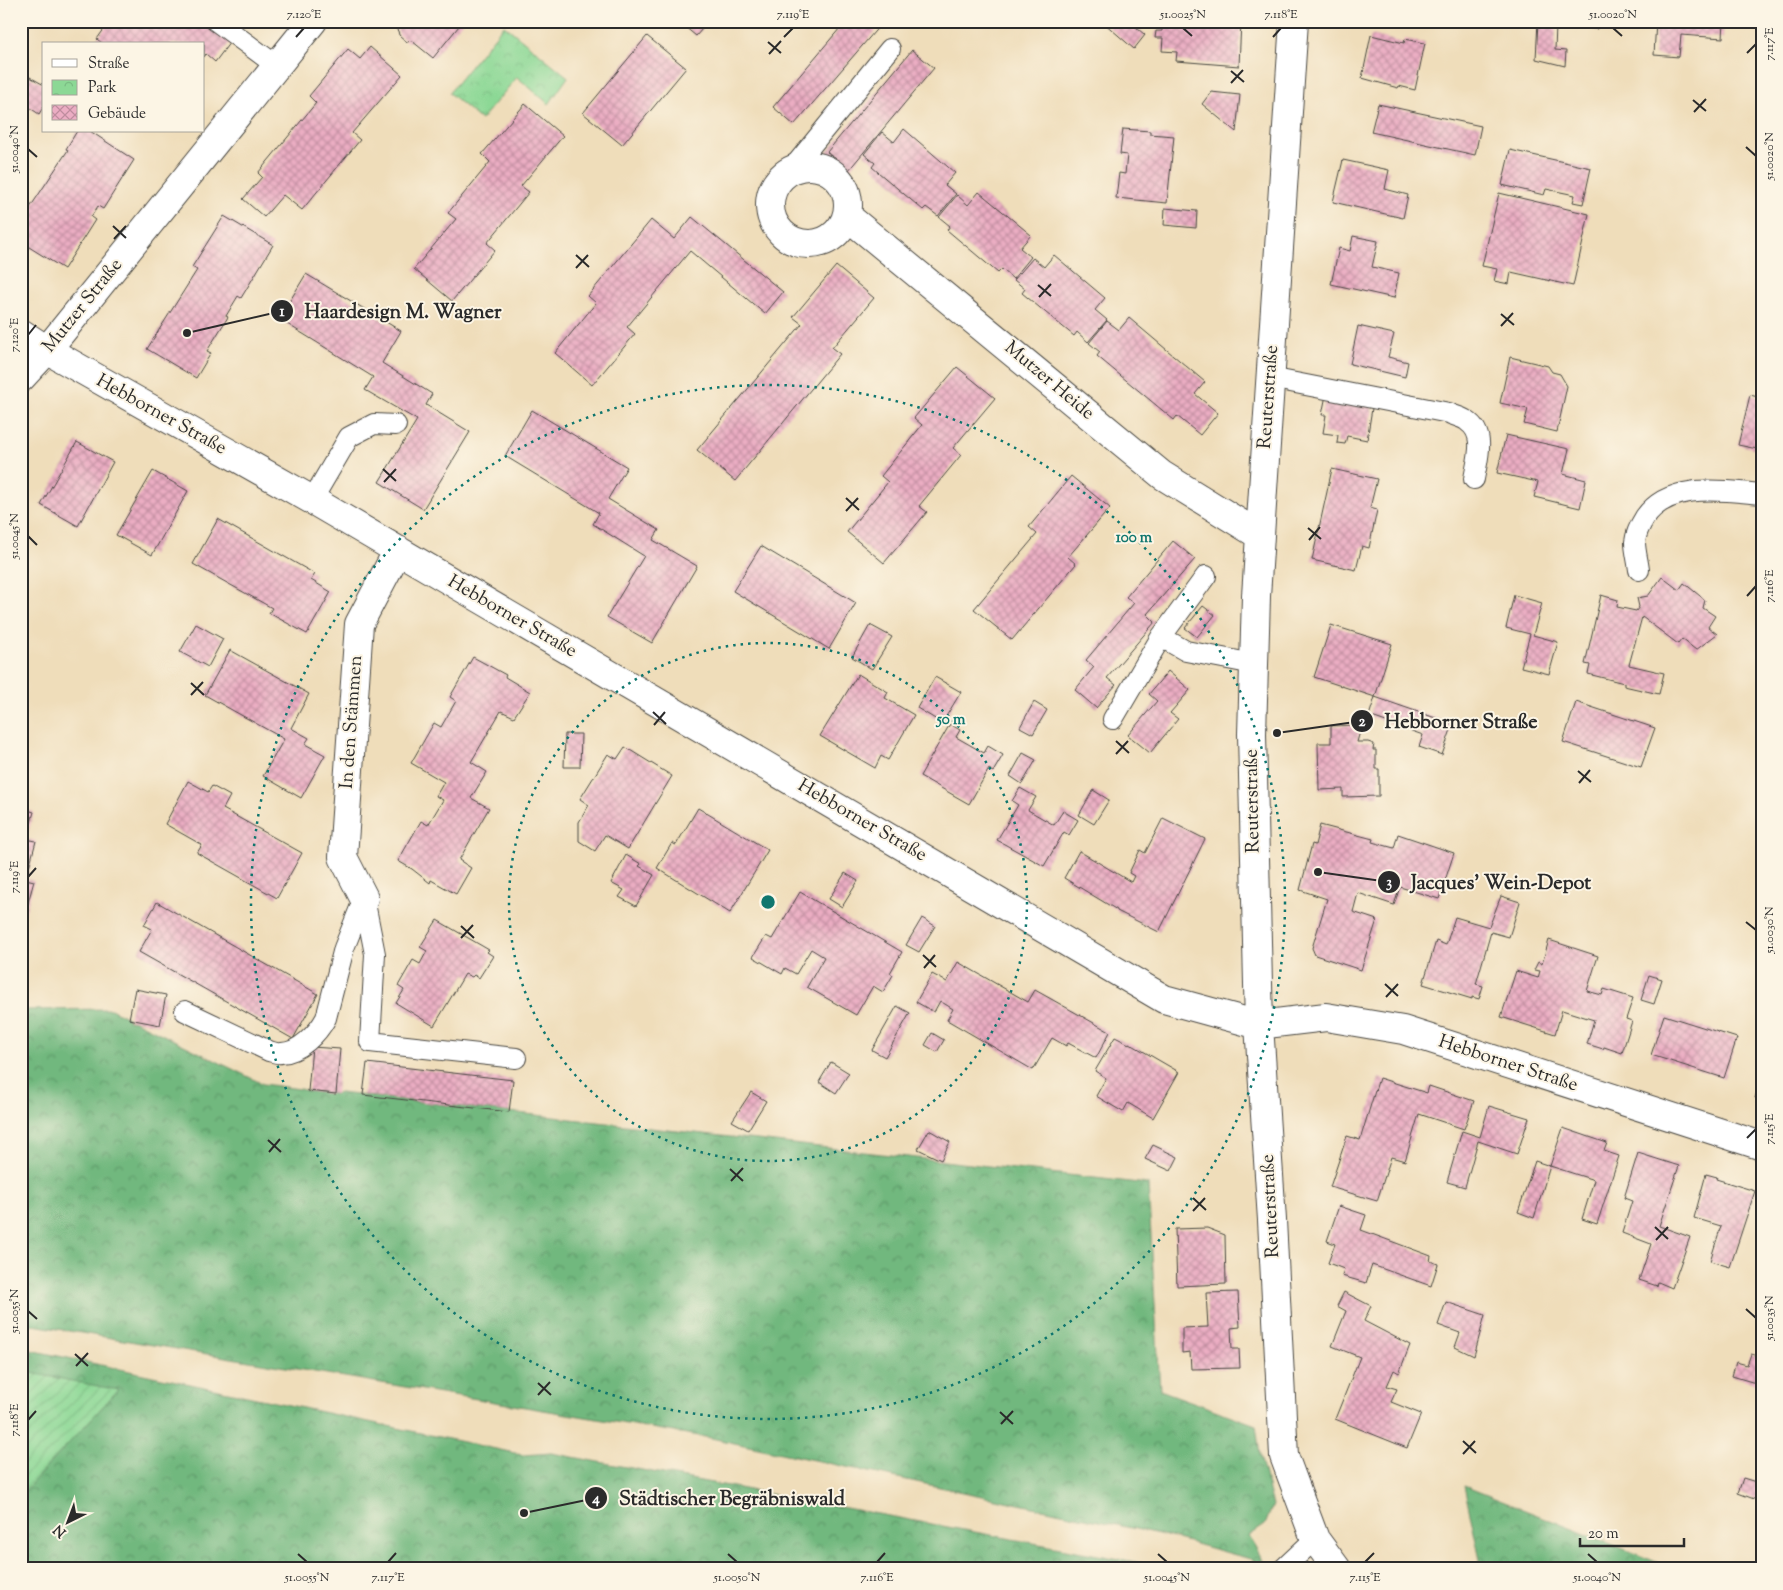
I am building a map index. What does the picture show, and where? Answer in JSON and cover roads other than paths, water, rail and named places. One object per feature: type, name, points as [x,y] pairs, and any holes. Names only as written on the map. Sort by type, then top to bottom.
[{"type":"street","name":"Mutzer Straße","points":[[21,378],[47,350],[312,21]]},
{"type":"street","name":"Reuterstraße","points":[[1294,21],[1259,535],[1254,664],[1252,734],[1259,1026],[1272,1220],[1284,1456],[1315,1539],[1337,1569]]},
{"type":"street","points":[[804,166],[817,166],[829,171],[840,179],[849,203],[843,226],[834,236],[819,243],[802,244],[782,234],[775,224],[771,214],[770,201],[773,188],[792,169],[804,166]]},
{"type":"street","name":"Mutzer Heide","points":[[847,216],[1162,474],[1259,535]]},
{"type":"street","name":"Hebborner Straße","points":[[21,333],[47,350],[398,550],[1164,999],[1259,1026],[1326,1017],[1404,1030],[1762,1146]]},
{"type":"street","name":"In den Stämmen","points":[[364,898],[343,857],[359,624],[398,550]]},
{"type":"lane","points":[[216,21],[277,66]]},
{"type":"lane","points":[[792,169],[890,49]]},
{"type":"lane","points":[[1270,378],[1449,413],[1468,421],[1476,431],[1480,444],[1474,479]]},
{"type":"lane","points":[[312,500],[350,437],[374,424],[396,425]]},
{"type":"lane","points":[[1639,570],[1635,542],[1638,527],[1649,511],[1664,500],[1680,493],[1696,491],[1762,494]]},
{"type":"lane","points":[[1113,719],[1161,637],[1206,576]]},
{"type":"lane","points":[[1161,637],[1186,651],[1254,664]]},
{"type":"lane","points":[[186,1011],[269,1051],[280,1054],[292,1051],[310,1038],[322,1026],[326,1018],[344,948],[364,898]]},
{"type":"lane","points":[[364,898],[375,954],[370,1042],[516,1058]]},
{"type":"lane","points":[[1283,1569],[1315,1539]]},
{"type":"place","name":"Haardesign M. Wagner","points":[[187,333]]},
{"type":"place","name":"Hebborner Straße","points":[[1277,733]]},
{"type":"place","name":"Jacques’ Wein-Depot","points":[[1318,872]]},
{"type":"place","name":"Städtischer Begräbniswald","points":[[524,1513]]}]
